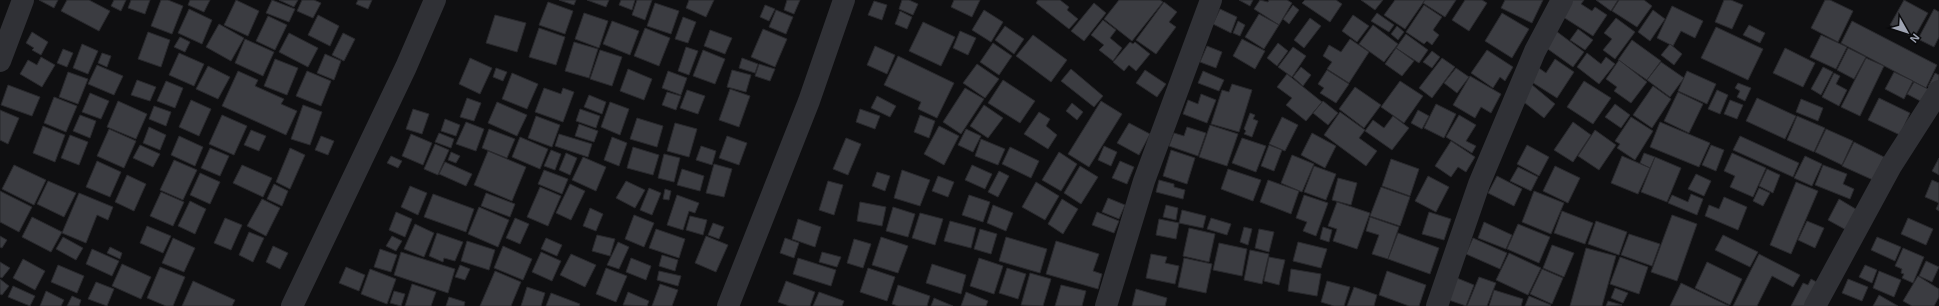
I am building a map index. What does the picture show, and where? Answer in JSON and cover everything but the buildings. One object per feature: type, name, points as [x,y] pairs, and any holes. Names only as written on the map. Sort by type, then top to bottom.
[{"type":"street","points":[[0,61],[23,0]]},
{"type":"street","points":[[292,306],[406,67],[435,0]]},
{"type":"street","points":[[728,306],[809,101],[844,0]]},
{"type":"street","points":[[1106,306],[1144,181],[1211,0]]},
{"type":"street","points":[[1437,306],[1479,184],[1535,51],[1562,0]]},
{"type":"street","points":[[1815,306],[1891,166],[1939,91]]}]
